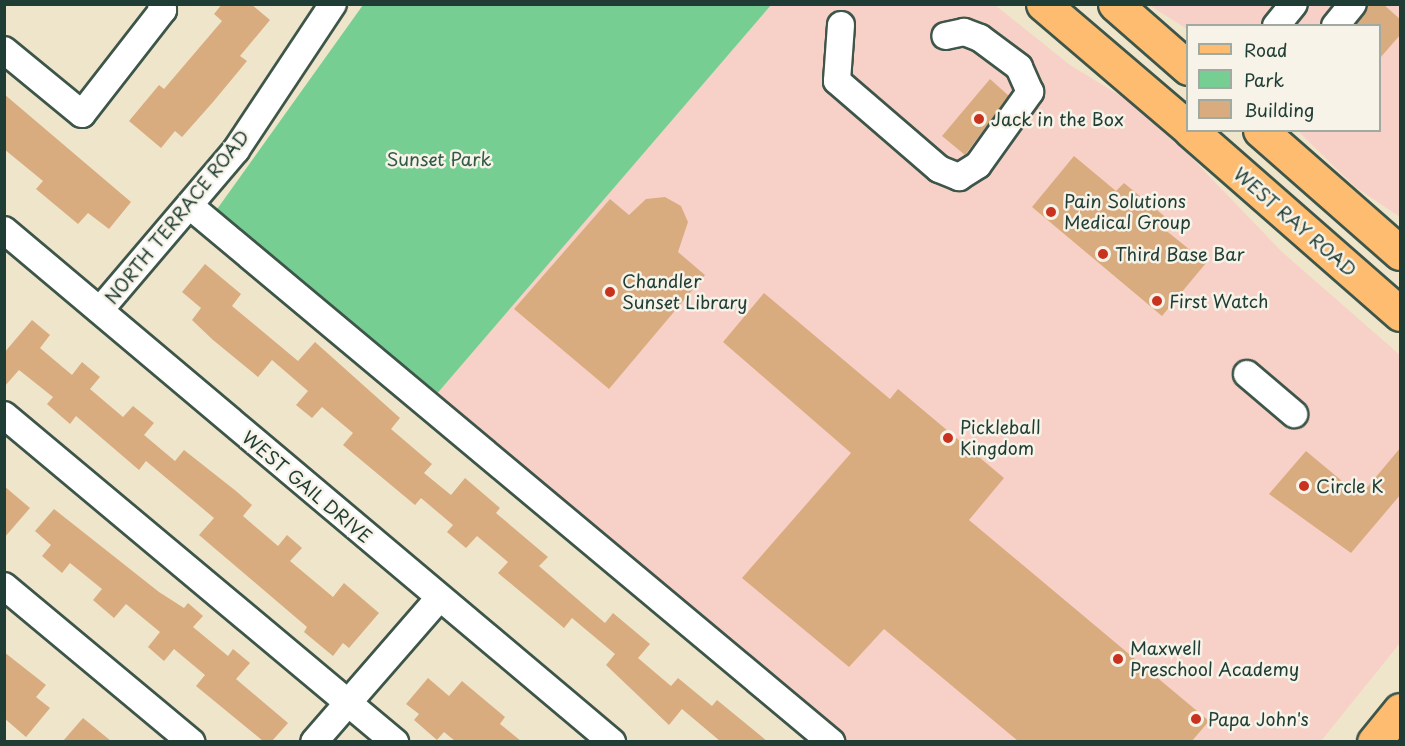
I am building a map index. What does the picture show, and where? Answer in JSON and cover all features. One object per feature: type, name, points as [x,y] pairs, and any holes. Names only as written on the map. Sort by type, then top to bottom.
[{"type":"main road","name":"WEST RAY ROAD","points":[[1044,4],[1186,126]]},
{"type":"main road","points":[[1114,4],[1186,66]]},
{"type":"main road","points":[[1116,66],[1147,33]]},
{"type":"main road","name":"WEST RAY ROAD","points":[[1192,132],[1401,314]]},
{"type":"main road","points":[[1262,132],[1401,253]]},
{"type":"main road","points":[[1374,741],[1401,710]]},
{"type":"street","points":[[4,50],[82,114],[163,10],[162,4]]},
{"type":"street","name":"NORTH TERRACE ROAD","points":[[100,310],[236,150],[333,4]]},
{"type":"street","points":[[1278,24],[1294,4]]},
{"type":"street","points":[[1337,24],[1353,4]]},
{"type":"street","points":[[841,26],[837,81],[939,169],[959,177],[978,165],[1017,117],[1027,104],[1029,86],[1019,67],[980,38],[964,32],[945,36]]},
{"type":"street","points":[[190,206],[831,741]]},
{"type":"street","name":"WEST GAIL DRIVE","points":[[4,230],[439,598],[612,741]]},
{"type":"street","points":[[1247,374],[1294,414]]},
{"type":"street","points":[[4,415],[395,741]]},
{"type":"street","points":[[4,586],[191,741]]},
{"type":"street","points":[[314,741],[439,598]]},
{"type":"shaded area","points":[[771,5],[995,5],[1070,65],[1124,98],[1186,152],[1282,252],[1400,355],[1400,643],[1321,741],[846,741],[435,396]]},
{"type":"shaded area","points":[[1149,5],[1400,5],[1400,217],[1355,187],[1299,132],[1381,132],[1381,24],[1186,24],[1186,28]]},
{"type":"green space","name":"Sunset Park","points":[[363,5],[771,5],[435,396],[215,212]]},
{"type":"building","points":[[222,4],[251,4],[270,20],[240,56],[247,61],[213,102],[182,137],[175,131],[161,148],[129,121],[159,85],[164,89],[222,21],[214,14]]},
{"type":"building","points":[[1368,4],[1383,4],[1401,20],[1401,34],[1381,57],[1381,24],[1356,24]]},
{"type":"building","name":"Jack in the Box","points":[[990,79],[1009,96],[965,155],[942,136]]},
{"type":"building","points":[[4,94],[131,202],[109,229],[88,213],[78,224],[36,189],[43,181],[4,149]]},
{"type":"building","points":[[1074,156],[1116,191],[1124,183],[1169,220],[1163,228],[1206,263],[1162,316],[1032,207]]},
{"type":"building","name":"Chandler Sunset Library","points":[[665,197],[681,206],[688,222],[678,252],[705,275],[609,389],[514,309],[610,199],[629,215],[646,199]]},
{"type":"building","points":[[205,264],[241,294],[232,306],[298,361],[315,342],[400,418],[391,429],[432,464],[424,473],[451,495],[465,478],[500,508],[496,513],[548,557],[539,566],[605,623],[613,613],[650,644],[638,658],[671,686],[678,678],[712,706],[717,700],[767,741],[720,741],[682,709],[669,725],[606,665],[615,654],[572,618],[564,628],[498,573],[508,562],[477,536],[466,548],[447,532],[453,525],[421,498],[415,505],[343,445],[353,433],[322,407],[312,418],[296,405],[308,391],[272,360],[258,377],[213,340],[192,320],[201,308],[182,292]]},
{"type":"building","points":[[764,293],[890,399],[898,389],[1004,478],[969,520],[1209,721],[1192,741],[1018,741],[884,629],[849,667],[742,578],[851,453],[723,342]]},
{"type":"building","points":[[32,320],[50,335],[40,348],[72,375],[82,362],[100,377],[90,389],[123,417],[133,406],[154,423],[144,435],[175,461],[184,450],[236,491],[252,505],[243,516],[278,546],[287,535],[302,548],[290,561],[333,597],[344,583],[379,613],[349,648],[343,643],[333,656],[304,632],[307,627],[199,535],[214,518],[146,461],[139,470],[76,416],[70,424],[47,404],[53,397],[19,370],[4,387],[4,353]]},
{"type":"building","points":[[1401,447],[1401,494],[1351,553],[1269,494],[1306,451],[1360,496]]},
{"type":"building","points":[[4,486],[30,508],[4,538]]},
{"type":"building","points":[[54,509],[159,592],[184,608],[188,603],[203,616],[193,627],[228,656],[233,649],[250,663],[236,679],[288,723],[272,741],[263,741],[196,686],[205,675],[174,649],[164,661],[148,647],[160,632],[126,604],[114,618],[93,600],[102,589],[70,563],[62,573],[42,556],[51,545],[35,531]]},
{"type":"building","points":[[4,652],[46,685],[36,697],[50,708],[26,737],[4,718]]},
{"type":"building","points":[[428,678],[449,696],[462,681],[505,717],[500,724],[521,741],[455,741],[444,732],[437,740],[414,720],[419,714],[406,704]]},
{"type":"building","points":[[83,718],[111,741],[63,741]]},
{"type":"place","name":"Jack in the Box","points":[[979,119]]},
{"type":"place","name":"Pain Solutions Medical Group","points":[[1051,212]]},
{"type":"place","name":"Third Base Bar","points":[[1103,254]]},
{"type":"place","name":"Chandler Sunset Library","points":[[610,292]]},
{"type":"place","name":"First Watch","points":[[1157,301]]},
{"type":"place","name":"Pickleball Kingdom","points":[[948,438]]},
{"type":"place","name":"Circle K","points":[[1304,486]]},
{"type":"place","name":"Maxwell Preschool Academy","points":[[1118,659]]},
{"type":"place","name":"Papa John's","points":[[1196,719]]}]
